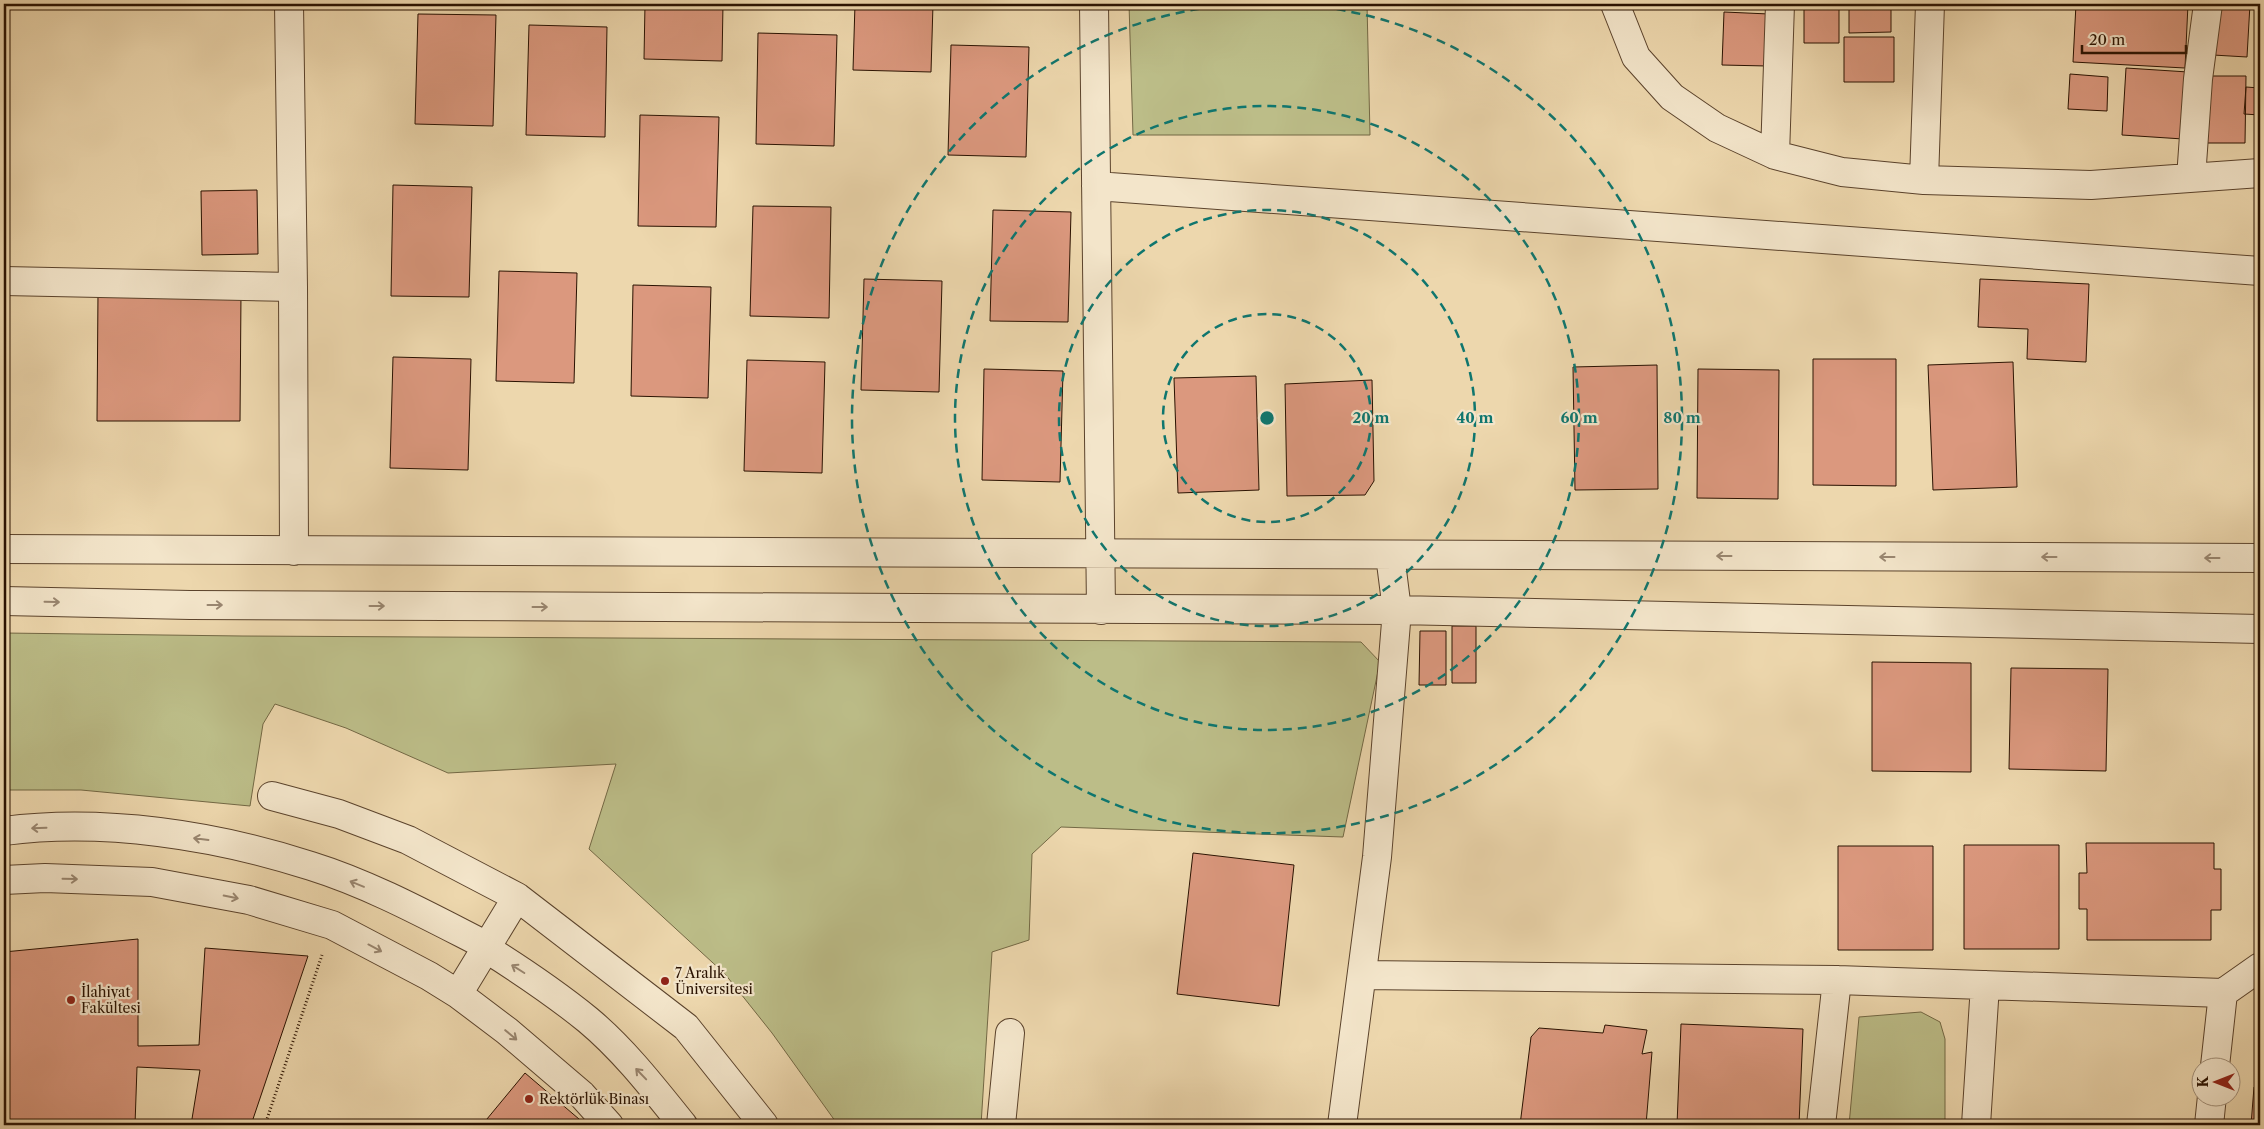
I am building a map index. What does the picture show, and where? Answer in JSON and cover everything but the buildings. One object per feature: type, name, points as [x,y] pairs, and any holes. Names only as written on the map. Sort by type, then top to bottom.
[{"type":"street","points":[[289,4],[294,551]]},
{"type":"street","points":[[1094,4],[1101,610]]},
{"type":"street","points":[[1776,156],[1780,4]]},
{"type":"street","points":[[1924,180],[1930,4]]},
{"type":"street","points":[[2191,178],[2198,78],[2208,4]]},
{"type":"street","points":[[1614,8],[1636,57],[1672,97],[1717,128],[1776,156],[1842,172],[1924,180],[2091,185],[2260,173]]},
{"type":"street","points":[[1096,186],[2260,271]]},
{"type":"street","points":[[4,281],[293,287]]},
{"type":"street","points":[[4,549],[2260,558]]},
{"type":"street","points":[[1342,1125],[1377,857],[1398,610],[1390,555]]},
{"type":"street","points":[[4,601],[200,605],[1398,610],[2260,629]]},
{"type":"street","points":[[272,796],[339,814],[408,840],[517,897],[686,1027],[764,1125]]},
{"type":"street","points":[[4,832],[73,827],[121,829],[218,841],[311,866],[402,902],[486,946],[487,950],[533,978],[589,1021],[647,1079],[683,1125]]},
{"type":"street","points":[[4,880],[45,878],[152,882],[249,900],[332,925],[430,976],[458,994],[507,1031],[582,1095],[609,1125]]},
{"type":"street","points":[[458,994],[517,897]]},
{"type":"street","points":[[1362,974],[1837,980],[2223,993],[2260,967]]},
{"type":"street","points":[[1821,1125],[1837,980]]},
{"type":"street","points":[[1976,1125],[1985,985]]},
{"type":"street","points":[[2216,1056],[2223,993]]},
{"type":"street","points":[[1001,1125],[1010,1032]]},
{"type":"street","points":[[2209,1125],[2211,1106]]},
{"type":"path","points":[[265,1125],[332,925]]},
{"type":"green space","points":[[1129,4],[1367,4],[1370,135],[1133,135]]},
{"type":"green space","points":[[4,633],[1361,642],[1380,662],[1343,837],[1061,827],[1032,854],[1029,940],[992,952],[981,1125],[838,1125],[772,1033],[725,974],[589,849],[616,764],[448,773],[346,728],[275,704],[263,724],[250,806],[81,790],[4,790]]},
{"type":"green space","points":[[1921,1012],[1940,1022],[1945,1039],[1945,1125],[1849,1125],[1859,1017]]},
{"type":"place","name":"7 Aralık Üniversitesi","points":[[665,981]]},
{"type":"place","name":"İlahiyat Fakültesi","points":[[71,1000]]},
{"type":"place","name":"Rektörlük Binası","points":[[529,1099]]}]
